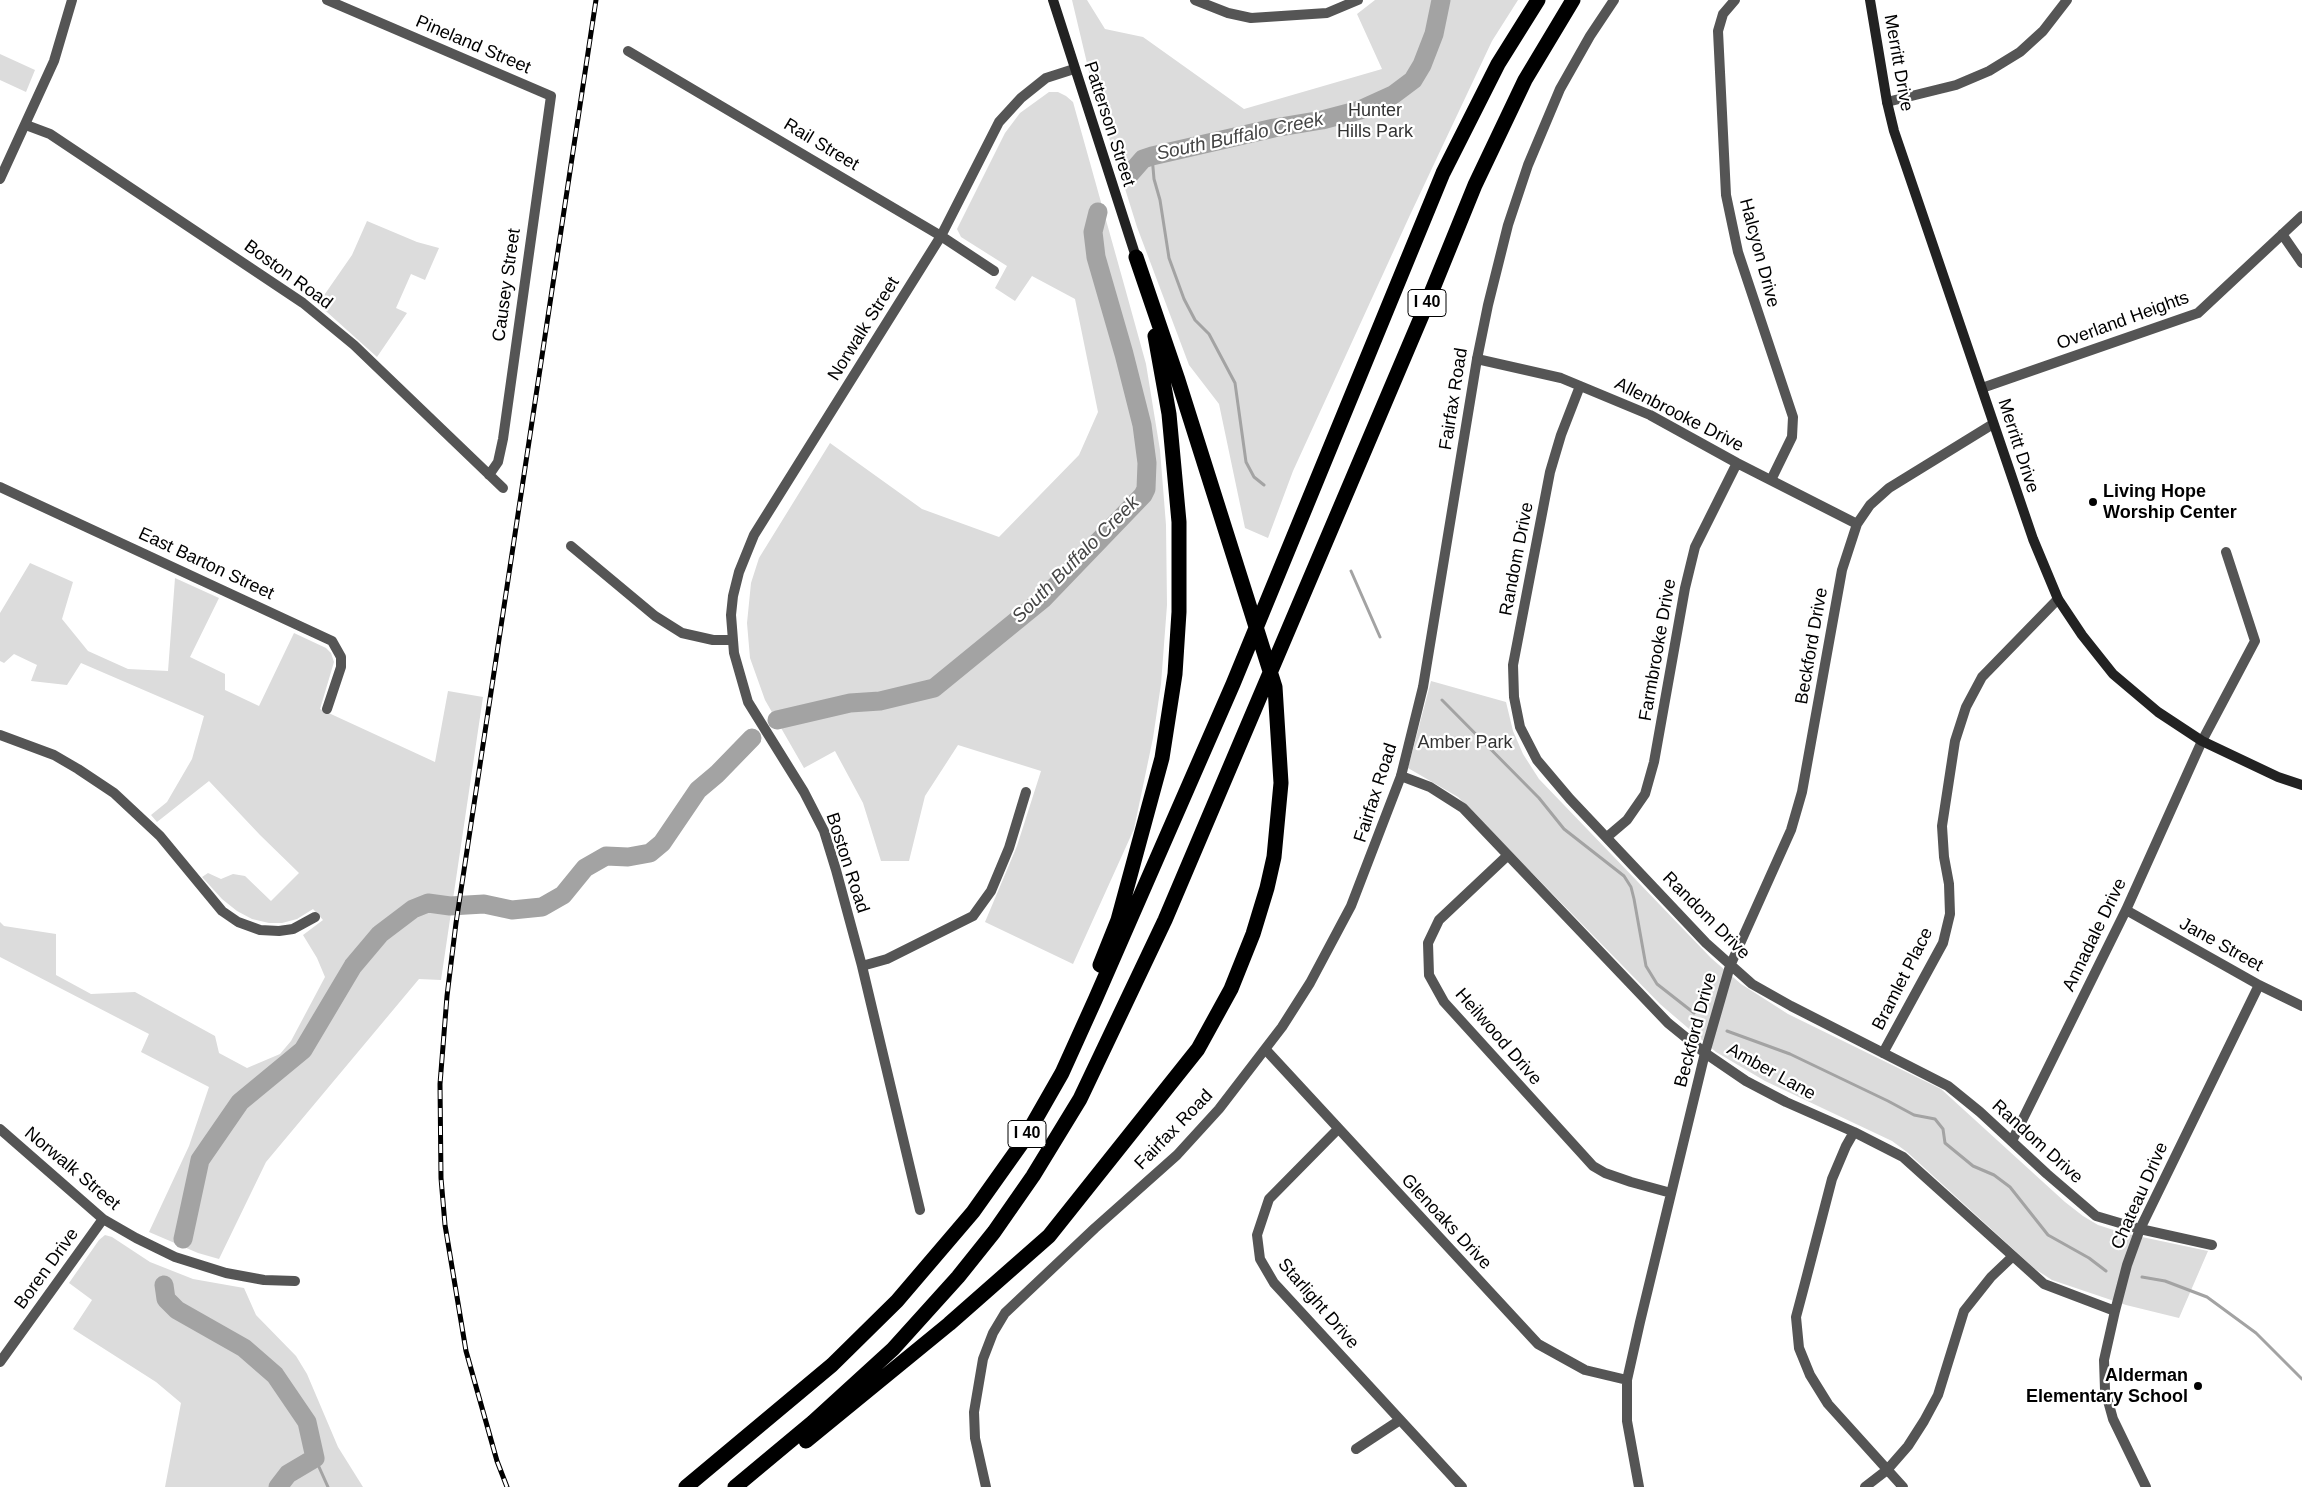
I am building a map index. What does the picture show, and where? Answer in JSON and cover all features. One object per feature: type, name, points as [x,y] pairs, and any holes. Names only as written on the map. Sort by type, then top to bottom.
[{"type":"highway","name":"I 40","points":[[686,1487],[832,1365],[897,1301],[973,1212],[1022,1143],[1062,1073],[1233,684],[1439,181],[1494,71],[1538,0]]},
{"type":"highway","name":"I 40","points":[[735,1487],[813,1422],[893,1349],[964,1270],[994,1232],[1033,1176],[1080,1099],[1165,920],[1425,308],[1475,185],[1525,80],[1573,0]]},
{"type":"highway","points":[[1062,1073],[1089,993],[1118,920],[1162,758],[1175,674],[1179,612],[1180,522],[1169,414],[1157,345],[1136,256]]},
{"type":"highway","points":[[751,1487],[949,1324],[1049,1236],[1198,1049],[1231,989],[1253,934],[1274,858],[1281,783],[1275,687],[1178,380],[1136,256]]},
{"type":"main road","name":"Patterson Street","points":[[1053,0],[1136,256]]},
{"type":"main road","name":"Merritt Drive","points":[[1870,0],[1887,102],[1894,132],[2032,539],[2058,599],[2082,635],[2113,674],[2158,712],[2202,741],[2278,778],[2302,785]]},
{"type":"street","points":[[0,179],[54,61],[72,0]]},
{"type":"street","name":"Pineland Street","points":[[327,0],[552,96]]},
{"type":"street","points":[[1195,0],[1228,13],[1251,18],[1327,13],[1358,0]]},
{"type":"street","name":"Fairfax Road","points":[[986,1487],[975,1438],[974,1412],[983,1359],[1005,1313],[1095,1228],[1177,1155],[1219,1109],[1266,1050],[1310,983],[1351,906],[1401,776],[1429,654],[1477,359],[1500,254],[1532,156],[1560,89],[1614,0]]},
{"type":"street","name":"Halcyon Drive","points":[[1735,0],[1723,14],[1718,31],[1726,195],[1738,252],[1793,417],[1792,437],[1771,480]]},
{"type":"street","points":[[1887,102],[1956,85],[1989,71],[2020,52],[2044,31],[2067,0]]},
{"type":"street","name":"Rail Street","points":[[628,51],[941,236],[994,271]]},
{"type":"street","name":"Norwalk Street","points":[[732,640],[734,596],[739,572],[754,536],[941,236],[999,122],[1021,98],[1046,78],[1074,68]]},
{"type":"street","name":"Causey Street","points":[[489,475],[498,462],[503,439],[552,96]]},
{"type":"street","name":"Boston Road","points":[[26,125],[50,134],[303,303],[354,345],[503,488]]},
{"type":"street","name":"Overland Heights","points":[[1982,388],[2198,313],[2302,216]]},
{"type":"street","points":[[2282,234],[2302,263]]},
{"type":"street","name":"Allenbrooke Drive","points":[[1477,359],[1561,378],[1650,415],[1737,463],[1857,524]]},
{"type":"street","name":"Random Drive","points":[[1580,386],[1550,472],[1514,666],[1514,697],[1520,727],[1537,760],[1570,800],[1706,943],[1752,984],[1791,1006],[1948,1086],[2096,1216],[2140,1229],[2212,1245]]},
{"type":"street","name":"Beckford Drive","points":[[1639,1487],[1627,1421],[1627,1380],[1705,1053],[1730,966],[1790,830],[1802,792],[1842,570],[1857,524],[1870,505],[1888,488],[1993,424]]},
{"type":"street","name":"Farmbrooke Drive","points":[[1607,837],[1627,820],[1645,794],[1654,762],[1685,588],[1695,547],[1737,463]]},
{"type":"street","name":"East Barton Street","points":[[0,487],[332,641],[341,657],[341,667],[327,709]]},
{"type":"street","points":[[571,546],[656,616],[682,633],[713,640],[732,640]]},
{"type":"street","name":"Annadale Drive","points":[[2012,1141],[2126,910],[2202,741],[2255,642],[2226,552]]},
{"type":"street","name":"Bramlet Place","points":[[1884,1053],[1943,943],[1950,914],[1949,884],[1944,857],[1942,826],[1955,740],[1966,707],[1982,676],[2058,599]]},
{"type":"street","name":"Boston Road","points":[[732,640],[738,670],[748,702],[804,792],[824,831],[862,966],[920,1210]]},
{"type":"street","points":[[0,736],[54,755],[114,793],[160,836],[222,911],[238,922],[260,930],[279,932],[293,929],[315,917]]},
{"type":"street","name":"Amber Lane","points":[[1401,776],[1430,787],[1463,808],[1668,1023],[1705,1053],[1746,1081],[1786,1102],[1854,1132],[1903,1158],[2044,1284],[2115,1311]]},
{"type":"street","points":[[862,966],[887,959],[973,916],[991,891],[1009,848],[1026,792]]},
{"type":"street","name":"Heilwood Drive","points":[[1507,856],[1439,920],[1428,943],[1429,975],[1444,1002],[1592,1166],[1631,1182],[1671,1192]]},
{"type":"street","name":"Jane Street","points":[[2126,910],[2259,985],[2302,1006]]},
{"type":"street","name":"Chateau Drive","points":[[2146,1487],[2113,1419],[2105,1390],[2104,1360],[2115,1311],[2127,1265],[2140,1229],[2259,985]]},
{"type":"street","name":"Glenoaks Drive","points":[[1266,1050],[1538,1344],[1586,1370],[1627,1380]]},
{"type":"street","name":"Starlight Drive","points":[[1338,1129],[1269,1199],[1257,1235],[1260,1259],[1274,1283],[1462,1487]]},
{"type":"street","name":"Norwalk Street","points":[[0,1130],[103,1219],[175,1257],[233,1274],[264,1280],[295,1281]]},
{"type":"street","points":[[1854,1132],[1832,1179],[1796,1318],[1799,1348],[1810,1375],[1828,1404],[1903,1487]]},
{"type":"street","name":"Boren Drive","points":[[0,1362],[103,1219]]},
{"type":"street","points":[[1865,1487],[1887,1470],[1908,1446],[1938,1395],[1964,1311],[1991,1277],[2012,1256]]},
{"type":"street","points":[[1356,1449],[1400,1420]]},
{"type":"green space","name":"Hunter Hills Park","points":[[1072,0],[1087,0],[1105,29],[1143,37],[1244,109],[1382,69],[1357,14],[1375,0],[1518,0],[1492,41],[1410,215],[1293,471],[1268,538],[1245,528],[1219,404],[1189,365],[1137,227],[1091,80]]},
{"type":"green space","points":[[0,54],[35,70],[26,92],[0,80]]},
{"type":"green space","points":[[1049,92],[1058,92],[1073,102],[1146,364],[1160,450],[1166,525],[1167,605],[1161,684],[1153,738],[1134,829],[1073,964],[985,922],[1017,846],[1041,771],[958,745],[925,796],[909,861],[881,861],[863,803],[835,751],[804,768],[765,700],[750,658],[747,623],[751,583],[759,558],[830,443],[922,509],[999,537],[1079,455],[1098,412],[1075,299],[1032,276],[1015,301],[995,288],[1007,266],[961,237],[957,229],[1005,133],[1020,113]]},
{"type":"green space","points":[[367,221],[417,242],[439,248],[425,280],[411,274],[396,308],[407,313],[377,357],[318,304],[352,255]]},
{"type":"green space","points":[[30,563],[73,582],[62,619],[88,651],[128,669],[168,671],[175,578],[219,598],[190,657],[225,674],[225,690],[259,706],[294,633],[326,648],[331,653],[334,662],[320,709],[435,762],[448,691],[483,697],[441,980],[419,979],[266,1162],[219,1259],[198,1253],[149,1232],[189,1146],[209,1087],[141,1052],[149,1034],[0,957],[0,922],[4,926],[56,934],[56,975],[91,994],[135,992],[215,1036],[219,1053],[247,1068],[280,1054],[291,1041],[325,977],[317,958],[303,935],[323,920],[313,909],[297,919],[282,923],[269,923],[252,919],[237,911],[222,899],[202,877],[208,873],[221,879],[233,874],[245,876],[271,901],[299,873],[209,781],[157,822],[151,815],[167,802],[192,759],[204,716],[81,663],[67,685],[31,681],[37,665],[14,654],[4,663],[0,661],[0,613]]},
{"type":"green space","name":"Amber Park","points":[[1431,681],[1506,702],[1513,731],[1523,754],[1539,779],[1711,958],[1741,984],[1788,1014],[1941,1089],[2065,1202],[2098,1225],[2123,1233],[2208,1251],[2179,1318],[2126,1305],[2052,1280],[2035,1269],[1907,1152],[1892,1141],[1765,1081],[1716,1052],[1660,1004],[1458,797],[1408,768]]},
{"type":"green space","points":[[105,1235],[112,1237],[150,1262],[193,1279],[244,1288],[256,1315],[296,1356],[307,1374],[338,1447],[363,1487],[165,1487],[181,1403],[156,1382],[73,1329],[92,1300],[69,1283],[99,1240]]},
{"type":"waterway","name":"South Buffalo Creek","points":[[1129,175],[1143,159],[1152,156],[1274,128],[1322,120],[1360,110],[1393,95],[1413,80],[1422,65],[1434,34],[1441,0]]},
{"type":"waterway","points":[[1152,156],[1154,179],[1160,200],[1169,258],[1184,299],[1195,320],[1209,334],[1235,383],[1246,462],[1254,477],[1264,485]]},
{"type":"waterway","name":"South Buffalo Creek","points":[[777,720],[850,703],[880,701],[934,688],[1043,599],[1143,495],[1146,489],[1147,463],[1142,425],[1096,257],[1093,232],[1098,212]]},
{"type":"waterway","points":[[1351,571],[1380,637]]},
{"type":"waterway","points":[[1442,700],[1539,798],[1564,829],[1624,876],[1631,887],[1634,899],[1646,966],[1657,984],[1694,1013]]},
{"type":"waterway","name":"South Buffalo Creek","points":[[183,1239],[200,1160],[240,1102],[303,1050],[353,966],[380,934],[413,909],[428,903],[450,906],[484,904],[512,910],[542,907],[563,895],[585,868],[606,856],[628,857],[650,853],[662,843],[698,790],[717,774],[752,738]]},
{"type":"waterway","points":[[1727,1031],[1790,1054],[1914,1115],[1935,1119],[1943,1129],[1945,1143],[1973,1166],[1994,1175],[2010,1187],[2048,1235],[2089,1258],[2106,1271]]},
{"type":"waterway","points":[[2142,1277],[2165,1281],[2207,1297],[2256,1333],[2302,1379]]},
{"type":"waterway","name":"South Buffalo Creek","points":[[164,1285],[166,1299],[177,1310],[244,1348],[275,1375],[307,1422],[315,1458],[288,1474],[278,1487]]},
{"type":"waterway","points":[[315,1458],[328,1487]]},
{"type":"railway","points":[[507,1487],[497,1461],[466,1351],[445,1225],[441,1178],[440,1084],[447,996],[456,923],[596,0]]},
{"type":"place","name":"Living Hope Worship Center","points":[[2093,502]]},
{"type":"place","name":"Alderman Elementary School","points":[[2198,1386]]}]
